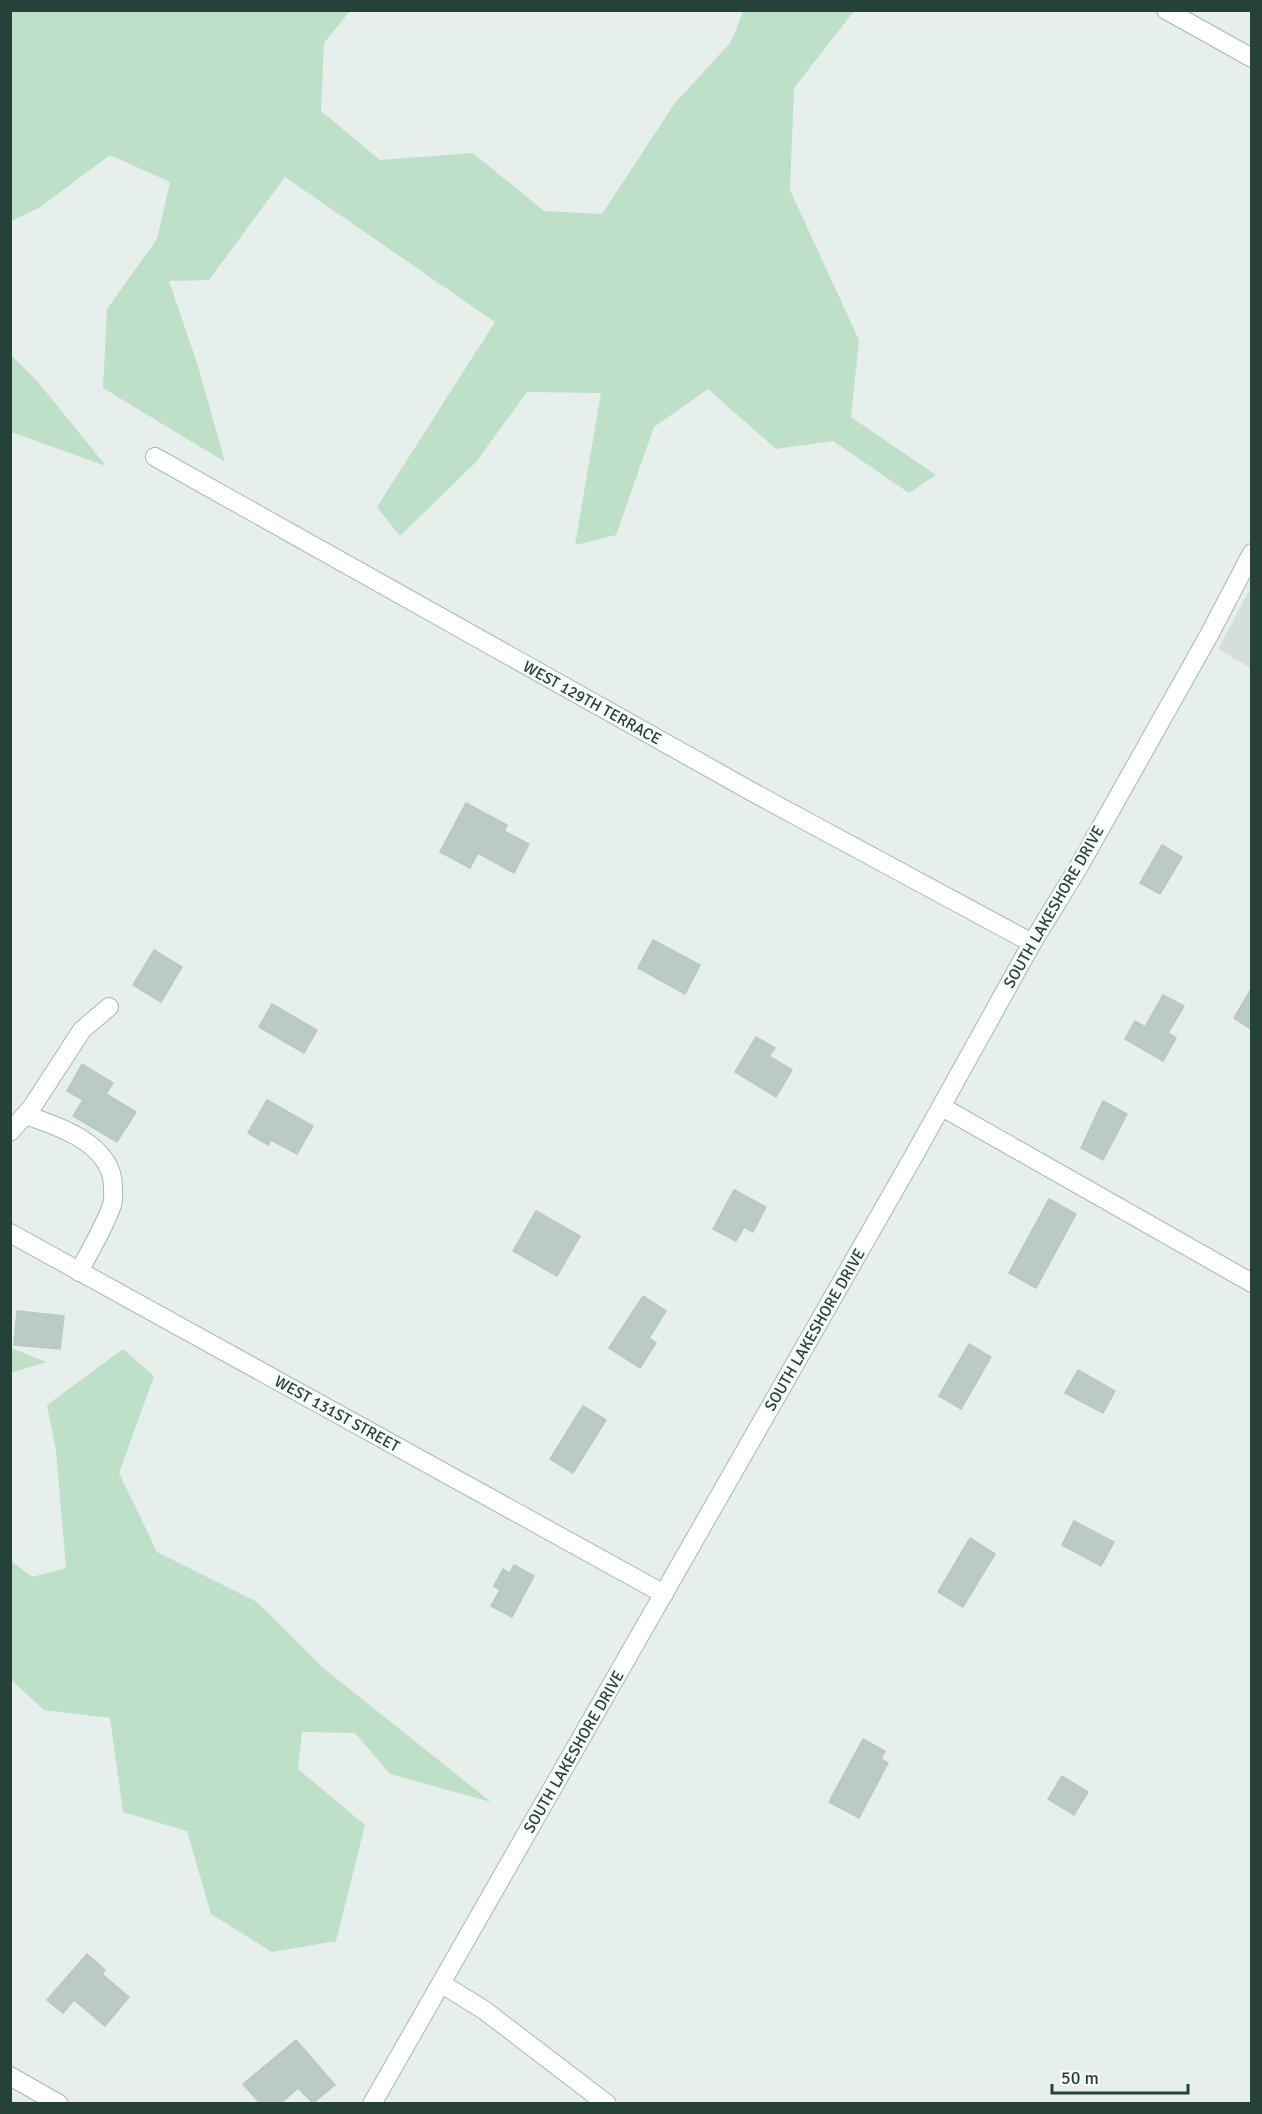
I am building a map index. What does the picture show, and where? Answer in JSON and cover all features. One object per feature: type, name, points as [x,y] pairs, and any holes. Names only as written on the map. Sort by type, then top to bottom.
[{"type":"street","points":[[1166,10],[1251,58]]},
{"type":"street","name":"WEST 129TH TERRACE","points":[[154,458],[747,789],[1032,943]]},
{"type":"street","name":"SOUTH LAKESHORE DRIVE","points":[[372,2103],[942,1107],[1032,943],[1208,637],[1251,554]]},
{"type":"street","points":[[10,1132],[25,1115],[82,1030],[109,1007]]},
{"type":"street","points":[[942,1107],[1251,1283]]},
{"type":"street","points":[[25,1115],[52,1124],[81,1139],[102,1156],[113,1177],[113,1203],[80,1272]]},
{"type":"street","name":"WEST 131ST STREET","points":[[10,1233],[664,1594]]},
{"type":"street","points":[[442,1984],[484,2010],[607,2103]]},
{"type":"street","points":[[10,2076],[59,2103]]},
{"type":"shaded area","points":[[1251,587],[1252,668],[1218,649]]},
{"type":"green space","points":[[11,10],[350,11],[324,43],[321,111],[380,160],[473,153],[544,211],[602,214],[675,103],[731,42],[743,11],[854,11],[794,88],[790,190],[859,340],[851,417],[936,475],[909,493],[833,441],[776,449],[708,389],[654,427],[616,535],[575,545],[601,393],[527,392],[476,462],[400,536],[377,507],[495,322],[285,177],[209,280],[169,281],[198,366],[225,462],[103,388],[107,309],[157,239],[170,182],[110,155],[39,208],[11,221]]},
{"type":"green space","points":[[10,354],[38,382],[106,466],[11,432]]},
{"type":"green space","points":[[11,1348],[46,1362],[11,1373]]},
{"type":"green space","points":[[123,1349],[154,1376],[119,1473],[157,1552],[257,1602],[322,1667],[491,1802],[390,1774],[355,1733],[302,1732],[298,1769],[365,1825],[336,1941],[272,1952],[211,1914],[187,1831],[123,1812],[110,1718],[44,1710],[11,1680],[11,1561],[32,1577],[66,1568],[56,1451],[47,1405]]},
{"type":"building","points":[[466,803],[507,825],[504,831],[529,844],[514,873],[478,853],[470,868],[440,852]]},
{"type":"building","points":[[1162,845],[1182,857],[1160,894],[1140,883]]},
{"type":"building","points":[[653,940],[700,965],[685,994],[638,968]]},
{"type":"building","points":[[154,950],[182,967],[161,1002],[133,985]]},
{"type":"building","points":[[1251,989],[1251,1029],[1234,1018]]},
{"type":"building","points":[[1163,995],[1184,1006],[1168,1033],[1176,1038],[1163,1061],[1125,1039],[1135,1021],[1145,1027]]},
{"type":"building","points":[[272,1004],[317,1030],[304,1053],[259,1027]]},
{"type":"building","points":[[756,1037],[775,1048],[769,1056],[792,1070],[776,1097],[735,1072]]},
{"type":"building","points":[[82,1064],[113,1083],[106,1094],[136,1112],[117,1142],[73,1116],[83,1100],[67,1091]]},
{"type":"building","points":[[267,1100],[313,1126],[297,1154],[271,1140],[268,1145],[248,1133]]},
{"type":"building","points":[[1103,1101],[1127,1114],[1103,1160],[1081,1148]]},
{"type":"building","points":[[734,1190],[766,1207],[753,1232],[744,1227],[736,1241],[713,1229]]},
{"type":"building","points":[[1049,1199],[1076,1214],[1036,1288],[1009,1273]]},
{"type":"building","points":[[536,1211],[580,1236],[557,1276],[513,1251]]},
{"type":"building","points":[[643,1296],[666,1311],[649,1338],[656,1343],[640,1368],[609,1348]]},
{"type":"building","points":[[17,1311],[64,1316],[60,1349],[14,1345]]},
{"type":"building","points":[[969,1344],[991,1357],[961,1409],[939,1396]]},
{"type":"building","points":[[1078,1370],[1115,1391],[1103,1413],[1065,1393]]},
{"type":"building","points":[[583,1406],[606,1420],[573,1473],[550,1459]]},
{"type":"building","points":[[1074,1521],[1114,1542],[1101,1566],[1062,1545]]},
{"type":"building","points":[[970,1538],[995,1554],[963,1607],[938,1592]]},
{"type":"building","points":[[514,1565],[534,1576],[512,1617],[491,1606],[500,1590],[494,1586],[503,1569],[510,1573]]},
{"type":"building","points":[[863,1739],[885,1751],[881,1759],[888,1763],[859,1818],[829,1802]]},
{"type":"building","points":[[1062,1776],[1088,1792],[1074,1815],[1048,1799]]},
{"type":"building","points":[[87,1954],[105,1970],[102,1974],[129,1997],[105,2026],[74,2000],[63,2013],[47,2000]]},
{"type":"building","points":[[296,2040],[335,2085],[313,2103],[298,2088],[281,2103],[260,2103],[243,2084]]}]
